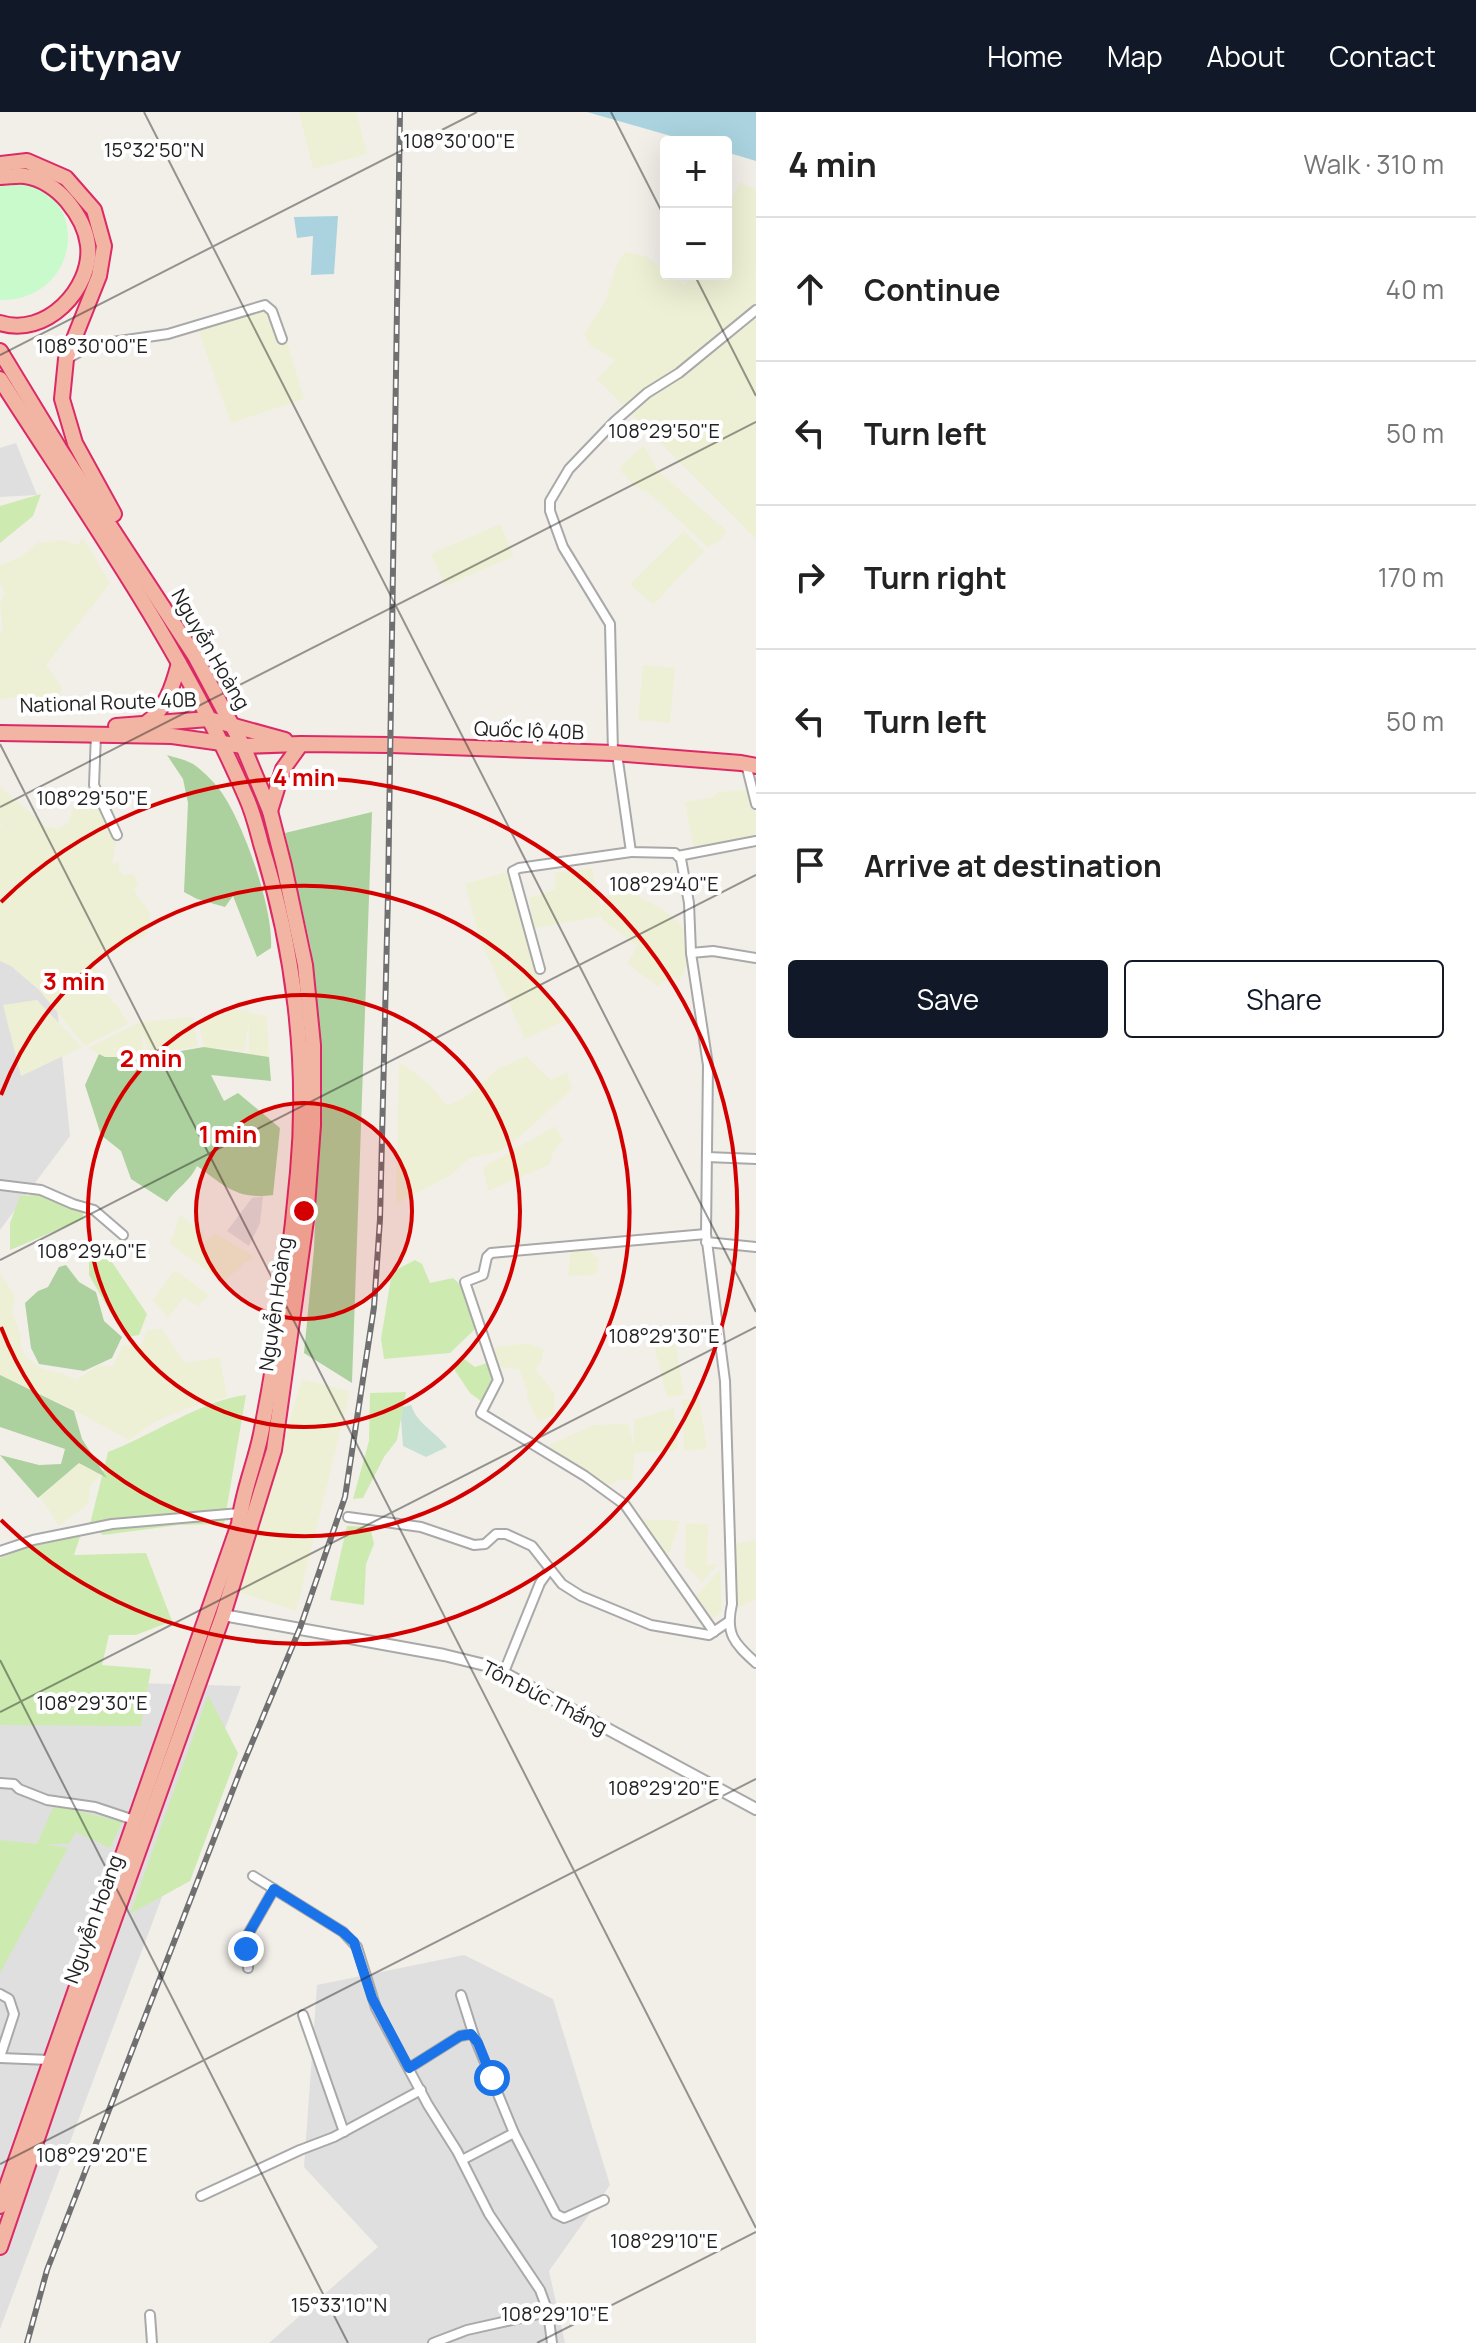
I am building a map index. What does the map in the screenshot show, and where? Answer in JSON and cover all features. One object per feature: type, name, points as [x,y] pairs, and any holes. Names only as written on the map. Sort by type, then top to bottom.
[{"type":"highway","points":[[0,164],[27,161],[66,178],[94,210],[104,246],[99,276],[66,359],[62,399],[75,443],[134,547],[157,596]]},
{"type":"highway","points":[[0,177],[28,176],[57,189],[80,217],[88,245],[85,272],[73,297],[54,314],[34,323],[8,326],[0,323]]},
{"type":"highway","name":"Nguyễn Hoàng","points":[[0,351],[59,448],[195,656],[243,746],[270,811],[305,965],[313,1045],[313,1125],[306,1220],[274,1450],[223,1615],[0,2247]]},
{"type":"highway","name":"Nguyễn Hoàng","points":[[0,379],[104,539],[179,663],[247,800],[275,888],[292,974],[300,1105],[298,1170],[284,1295],[260,1437],[239,1524],[0,2206]]},
{"type":"highway","points":[[144,724],[160,710],[179,663]]},
{"type":"highway","name":"National Route 40B","points":[[0,725],[101,726],[209,719],[301,744]]},
{"type":"highway","name":"National Route 40B","points":[[0,733],[172,736],[243,746]]},
{"type":"highway","points":[[243,746],[301,744]]},
{"type":"highway","points":[[270,811],[283,769],[301,744]]},
{"type":"highway","name":"Quốc lộ 40B","points":[[301,744],[615,754],[751,765]]},
{"type":"street","points":[[66,359],[91,345],[168,334],[265,305],[272,311],[282,339]]},
{"type":"street","points":[[631,852],[615,754],[610,624],[563,547],[550,511],[550,501],[569,469],[615,421],[756,310]]},
{"type":"street","points":[[96,734],[94,785],[117,835]]},
{"type":"street","points":[[751,765],[756,804]]},
{"type":"street","points":[[540,969],[513,871],[631,852],[656,851],[678,856],[756,841]]},
{"type":"street","points":[[678,856],[689,903],[691,953],[708,1065],[706,1238],[725,1381],[732,1604],[728,1622],[732,1636],[756,1663]]},
{"type":"street","points":[[691,953],[713,951],[756,958]]},
{"type":"street","points":[[707,1157],[756,1159]]},
{"type":"street","points":[[0,1185],[30,1187],[94,1210],[123,1235]]},
{"type":"street","points":[[714,1632],[625,1505],[585,1476],[481,1413],[498,1380],[465,1282],[483,1275],[491,1253],[706,1238],[756,1247]]},
{"type":"street","points":[[0,1551],[33,1540],[126,1521],[240,1513]]},
{"type":"street","points":[[348,1517],[421,1527],[474,1545],[485,1544],[496,1534],[506,1534],[532,1546],[562,1584],[581,1596],[651,1625],[709,1635],[728,1622]]},
{"type":"street","points":[[504,1672],[531,1604],[550,1569]]},
{"type":"street","name":"Tôn Đức Thắng","points":[[223,1615],[444,1655],[493,1667],[756,1809]]},
{"type":"street","points":[[0,1783],[14,1784],[47,1800],[95,1807],[134,1820]]},
{"type":"street","points":[[253,1876],[354,1942],[372,1998],[409,2068],[489,2214],[534,2279],[548,2312],[552,2343]]},
{"type":"street","points":[[248,1968],[246,1938],[274,1889]]},
{"type":"street","points":[[0,1994],[9,1999],[14,2014],[0,2058],[50,2060]]},
{"type":"street","points":[[461,1995],[474,2036],[514,2133],[559,2217],[569,2216],[604,2200]]},
{"type":"street","points":[[303,2015],[344,2132]]},
{"type":"street","points":[[409,2068],[460,2036],[474,2036]]},
{"type":"street","points":[[201,2196],[344,2132],[421,2090]]},
{"type":"street","points":[[462,2160],[514,2133]]},
{"type":"street","points":[[433,2343],[467,2330],[548,2312]]},
{"type":"street","points":[[150,2315],[152,2343]]},
{"type":"shaded area","points":[[16,443],[37,495],[0,497],[0,448]]},
{"type":"shaded area","points":[[0,931],[54,976],[70,1136],[0,1230]]},
{"type":"shaded area","points":[[263,1196],[260,1223],[249,1246],[227,1231],[252,1198]]},
{"type":"shaded area","points":[[0,1679],[241,1686],[0,2329]]},
{"type":"shaded area","points":[[464,1955],[553,1999],[610,2185],[549,2271],[565,2343],[269,2343],[378,2247],[304,2167],[317,1985]]},
{"type":"green space","points":[[299,112],[356,112],[367,154],[313,169]]},
{"type":"green space","points":[[0,178],[31,183],[51,196],[63,213],[68,232],[66,252],[58,271],[44,286],[25,297],[0,300]]},
{"type":"green space","points":[[740,182],[756,190],[756,539],[597,379],[615,360],[591,346],[584,335],[606,300],[616,265],[625,252],[645,256],[660,267],[660,280],[677,280],[684,285],[689,280],[732,280],[732,199]]},
{"type":"green space","points":[[276,304],[304,399],[231,423],[197,327]]},
{"type":"green space","points":[[644,445],[658,471],[727,531],[718,542],[708,547],[648,492],[635,487],[620,470]]},
{"type":"green space","points":[[41,494],[33,516],[0,543],[0,506]]},
{"type":"green space","points":[[500,524],[514,556],[445,586],[431,554]]},
{"type":"green space","points":[[684,531],[704,551],[653,605],[630,584]]},
{"type":"green space","points":[[83,537],[110,583],[46,665],[62,688],[60,694],[40,700],[16,697],[0,700],[0,632],[3,631],[0,602],[5,592],[0,584],[0,565],[21,557],[37,543],[63,540],[78,545]]},
{"type":"green space","points":[[643,665],[675,668],[670,723],[638,720]]},
{"type":"green space","points":[[167,755],[193,764],[207,775],[231,807],[256,868],[268,912],[271,948],[257,957],[233,896],[225,907],[184,892],[188,803],[183,779]]},
{"type":"green space","points":[[0,787],[47,827],[57,829],[69,823],[73,808],[93,802],[107,813],[116,840],[112,864],[119,862],[119,870],[124,875],[133,873],[138,885],[133,890],[149,911],[151,923],[144,927],[148,934],[101,957],[95,964],[106,994],[128,1024],[85,1046],[39,990],[11,966],[0,961],[0,826],[7,831],[0,824]]},
{"type":"green space","points":[[749,790],[756,815],[756,839],[694,850],[685,802],[713,797],[718,792]]},
{"type":"green space","points":[[372,812],[352,1383],[304,1353],[314,1249],[320,1091],[311,949],[285,833]]},
{"type":"green space","points":[[592,868],[602,913],[604,897],[618,892],[636,895],[664,910],[686,929],[683,936],[688,964],[679,981],[671,976],[658,986],[627,964],[638,946],[602,920],[602,916],[534,928],[529,895],[555,890],[555,873]]},
{"type":"green space","points":[[506,872],[517,878],[539,969],[540,989],[551,998],[555,1008],[564,1008],[568,1019],[525,1039],[479,937],[465,884]]},
{"type":"green space","points":[[37,1000],[82,1047],[21,1076],[3,1005]]},
{"type":"green space","points":[[226,1009],[267,1016],[269,1057],[249,1054],[249,1022],[244,1051],[204,1047],[199,1026],[209,1015]]},
{"type":"green space","points":[[193,1017],[198,1046],[149,1055],[141,1027],[144,1054],[131,1060],[112,1061],[88,1048],[140,1022]]},
{"type":"green space","points":[[204,1047],[269,1057],[271,1081],[211,1075],[224,1101],[238,1093],[280,1128],[273,1195],[250,1195],[232,1190],[197,1166],[167,1202],[131,1179],[121,1151],[101,1135],[85,1085],[99,1054],[105,1057],[146,1057]]},
{"type":"green space","points":[[526,1056],[551,1080],[567,1072],[572,1089],[499,1152],[470,1158],[451,1175],[396,1204],[399,1062],[427,1082],[447,1105],[464,1098],[498,1069]]},
{"type":"green space","points":[[555,1126],[563,1140],[554,1150],[549,1165],[488,1191],[483,1167]]},
{"type":"green space","points":[[48,1194],[83,1203],[83,1219],[10,1250],[10,1223],[20,1196]]},
{"type":"green space","points":[[180,1215],[204,1233],[204,1242],[216,1234],[255,1257],[223,1282],[170,1244]]},
{"type":"green space","points":[[99,1243],[147,1314],[139,1335],[127,1337],[89,1275],[89,1249]]},
{"type":"green space","points":[[571,1248],[589,1251],[599,1259],[596,1275],[568,1276]]},
{"type":"green space","points":[[415,1260],[422,1264],[430,1283],[453,1278],[464,1290],[478,1315],[475,1329],[450,1353],[384,1359],[381,1339],[392,1272]]},
{"type":"green space","points":[[66,1265],[79,1282],[96,1292],[104,1321],[122,1337],[112,1358],[84,1371],[39,1364],[31,1348],[25,1303],[38,1291],[48,1287],[59,1267]]},
{"type":"green space","points":[[175,1270],[209,1295],[198,1306],[184,1297],[168,1318],[153,1300]]},
{"type":"green space","points":[[0,1273],[15,1296],[12,1312],[21,1336],[20,1346],[26,1357],[42,1369],[76,1380],[98,1366],[113,1366],[122,1346],[142,1344],[147,1330],[162,1329],[185,1363],[220,1357],[227,1397],[156,1421],[129,1440],[55,1400],[27,1392],[0,1375]]},
{"type":"green space","points":[[674,1336],[684,1395],[667,1397],[654,1344]]},
{"type":"green space","points":[[527,1343],[544,1350],[541,1362],[535,1369],[555,1394],[554,1415],[538,1421],[526,1397],[528,1393],[519,1369],[499,1367],[491,1348]]},
{"type":"green space","points":[[464,1359],[475,1367],[487,1363],[498,1375],[487,1398],[481,1401],[470,1393],[452,1366]]},
{"type":"green space","points":[[0,1375],[74,1411],[82,1439],[107,1478],[79,1463],[38,1498],[0,1455],[39,1465],[61,1464],[65,1449],[0,1427]]},
{"type":"green space","points":[[302,1379],[350,1391],[296,1611],[239,1592]]},
{"type":"green space","points":[[406,1392],[397,1440],[384,1457],[363,1498],[353,1499],[369,1441],[370,1393]]},
{"type":"green space","points":[[246,1395],[224,1524],[179,1525],[103,1535],[90,1524],[108,1452],[194,1411]]},
{"type":"green space","points":[[699,1398],[707,1449],[684,1451],[682,1400]]},
{"type":"green space","points":[[411,1405],[418,1418],[447,1447],[426,1457],[403,1446],[403,1407]]},
{"type":"green space","points":[[674,1408],[678,1450],[635,1453],[632,1481],[621,1479],[609,1486],[547,1446],[593,1425],[628,1424],[634,1447],[634,1420]]},
{"type":"green space","points":[[79,1462],[101,1474],[90,1487],[88,1504],[59,1526],[40,1496]]},
{"type":"green space","points":[[641,1519],[680,1521],[668,1557]]},
{"type":"green space","points":[[686,1523],[708,1524],[707,1565],[718,1564],[702,1582],[685,1565]]},
{"type":"green space","points":[[84,1525],[74,1555],[146,1553],[172,1621],[136,1635],[109,1635],[102,1665],[151,1669],[141,1726],[0,1725],[0,1558]]},
{"type":"green space","points":[[347,1526],[370,1527],[374,1544],[366,1564],[364,1605],[330,1600]]},
{"type":"green space","points":[[756,1540],[756,1599],[738,1608],[729,1545]]},
{"type":"green space","points":[[720,1570],[722,1611],[713,1619],[696,1596]]},
{"type":"green space","points":[[208,1695],[238,1753],[190,1881],[130,1914]]},
{"type":"green space","points":[[54,1805],[122,1822],[110,1848],[76,1832],[69,1844],[45,1844],[68,1848],[0,1973],[0,1840],[37,1844]]},
{"type":"water","points":[[587,112],[756,112],[756,161],[732,154],[732,136],[671,136]]},
{"type":"water","points":[[338,216],[334,274],[311,275],[313,236],[297,238],[294,217]]},
{"type":"railway","points":[[27,2343],[47,2270],[241,1769],[300,1628],[345,1497],[374,1307],[380,1219],[400,112]]},
{"type":"route","points":[[246,1949],[246,1938],[274,1889],[354,1942],[372,1998],[409,2068],[460,2036],[471,2034],[478,2043],[492,2078]]}]
